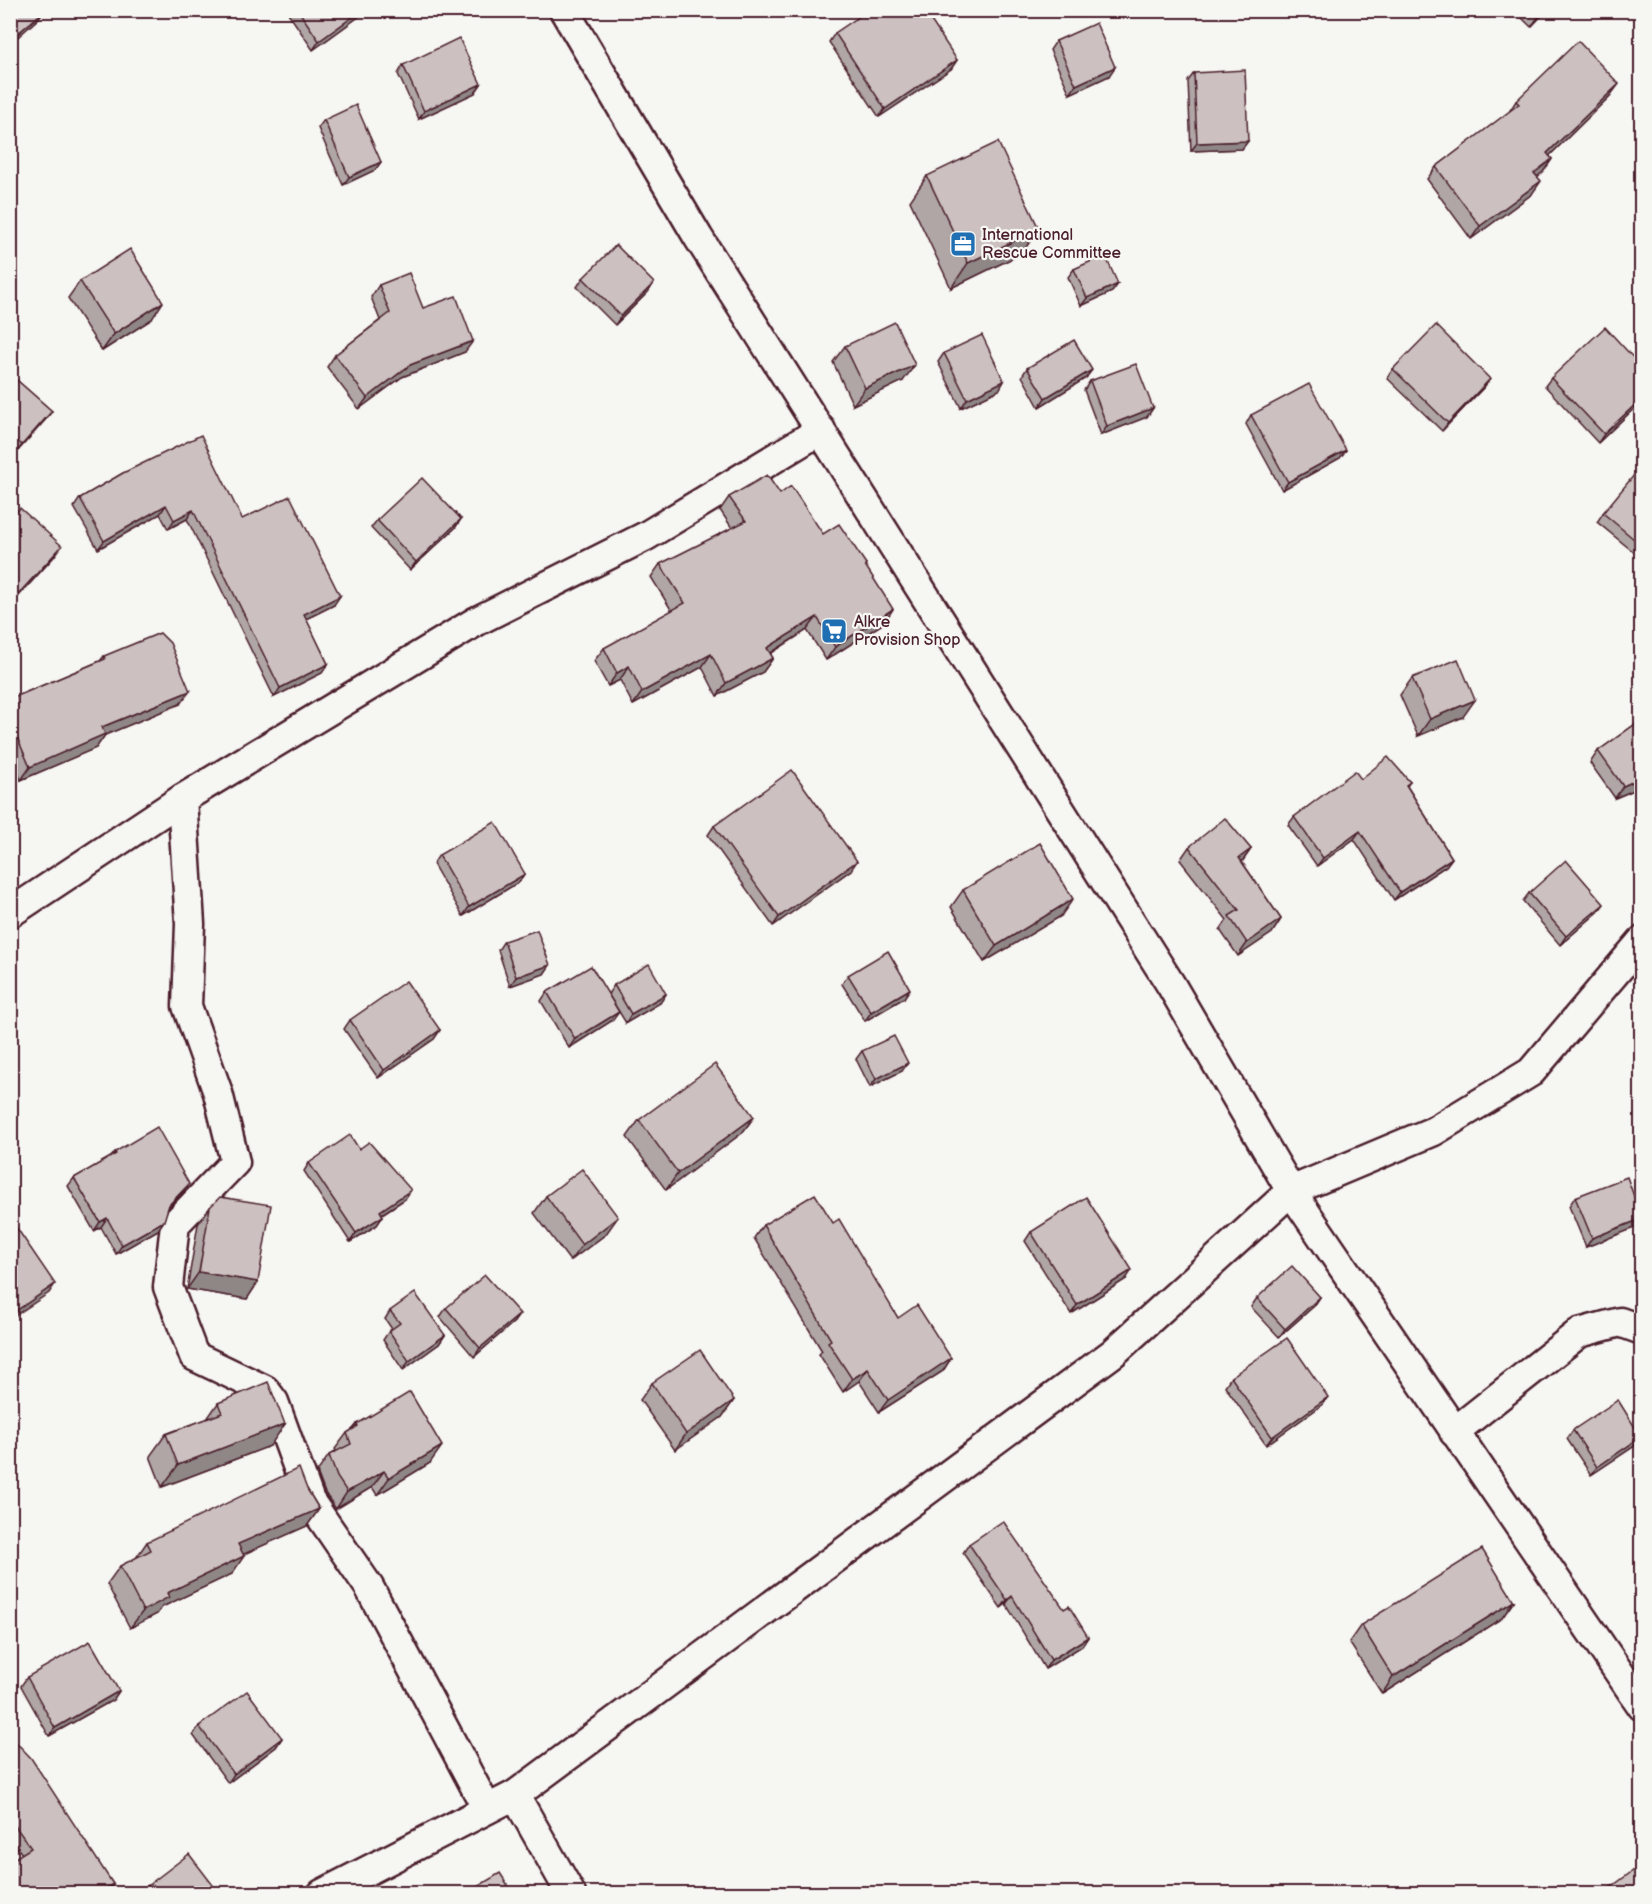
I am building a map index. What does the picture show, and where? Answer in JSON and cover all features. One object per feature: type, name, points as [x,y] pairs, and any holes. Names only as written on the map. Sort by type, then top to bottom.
[{"type":"street","points":[[564,10],[698,237],[1172,985],[1290,1191],[1641,1706]]},
{"type":"street","points":[[10,913],[182,799],[477,621],[646,536],[821,430]]},
{"type":"street","points":[[182,799],[190,924],[187,1006],[218,1093],[235,1162],[175,1224],[168,1287],[194,1356],[264,1390],[274,1402],[310,1501],[369,1587],[487,1809]]},
{"type":"street","points":[[322,1893],[515,1794],[1113,1353],[1290,1191],[1434,1131],[1531,1072],[1641,941]]},
{"type":"street","points":[[1454,1432],[1579,1334],[1620,1322],[1641,1330]]},
{"type":"street","points":[[515,1794],[570,1893]]},
{"type":"building","points":[[10,10],[44,10],[44,11],[10,40]]},
{"type":"building","points":[[298,10],[362,10],[319,41]]},
{"type":"building","points":[[869,10],[924,10],[957,60],[885,109],[835,33]]},
{"type":"building","points":[[1533,10],[1544,10],[1539,16]]},
{"type":"building","points":[[1096,23],[1115,67],[1076,85],[1056,41]]},
{"type":"building","points":[[459,38],[481,84],[424,111],[403,65]]},
{"type":"building","points":[[1578,41],[1619,84],[1547,153],[1552,159],[1534,173],[1541,181],[1480,226],[1436,167],[1519,104],[1516,101]]},
{"type":"building","points":[[1245,70],[1248,141],[1197,143],[1194,73]]},
{"type":"building","points":[[356,105],[381,162],[349,177],[324,120]]},
{"type":"building","points":[[998,142],[1039,229],[968,263],[927,176]]},
{"type":"building","points":[[616,245],[654,283],[621,316],[583,278]]},
{"type":"building","points":[[130,249],[163,302],[114,334],[80,281]]},
{"type":"building","points":[[1105,255],[1118,284],[1087,298],[1074,269]]},
{"type":"building","points":[[409,273],[423,308],[456,296],[473,341],[410,365],[367,398],[335,355],[390,313],[379,285]]},
{"type":"building","points":[[895,322],[915,365],[865,388],[845,346]]},
{"type":"building","points":[[1436,325],[1490,379],[1448,423],[1393,369]]},
{"type":"building","points":[[1605,327],[1641,366],[1641,399],[1604,434],[1551,378]]},
{"type":"building","points":[[982,335],[1004,381],[967,399],[944,353]]},
{"type":"building","points":[[1074,340],[1092,370],[1045,398],[1027,368]]},
{"type":"building","points":[[1136,364],[1153,408],[1107,426],[1090,381]]},
{"type":"building","points":[[10,374],[52,411],[22,445],[10,434]]},
{"type":"building","points":[[1309,384],[1346,450],[1288,482],[1251,415]]},
{"type":"building","points":[[201,435],[242,519],[290,496],[340,596],[304,614],[328,664],[280,688],[193,510],[174,520],[166,505],[104,541],[80,498],[123,473]]},
{"type":"building","points":[[767,475],[780,494],[791,486],[823,534],[839,524],[893,609],[835,647],[817,617],[767,648],[773,658],[726,683],[711,654],[642,692],[629,666],[617,673],[604,648],[685,603],[660,564],[746,521],[729,497]]},
{"type":"building","points":[[1634,475],[1641,482],[1641,545],[1603,513]]},
{"type":"building","points":[[422,478],[461,519],[416,562],[377,520]]},
{"type":"building","points":[[20,508],[62,546],[10,603],[10,518]]},
{"type":"building","points":[[160,633],[170,643],[190,691],[102,727],[105,734],[30,767],[10,721],[10,699]]},
{"type":"building","points":[[1458,659],[1475,700],[1430,719],[1412,678]]},
{"type":"building","points":[[1641,720],[1641,778],[1623,786],[1598,751]]},
{"type":"building","points":[[1388,757],[1410,782],[1406,785],[1452,858],[1400,892],[1360,831],[1323,858],[1294,817],[1355,771],[1361,779]]},
{"type":"building","points":[[792,770],[857,861],[779,917],[714,826]]},
{"type":"building","points":[[1225,818],[1251,849],[1239,858],[1281,919],[1247,943],[1229,916],[1239,910],[1189,847]]},
{"type":"building","points":[[495,822],[525,874],[469,907],[439,855]]},
{"type":"building","points":[[1040,843],[1073,899],[996,946],[963,890]]},
{"type":"building","points":[[1566,860],[1604,904],[1566,936],[1529,893]]},
{"type":"building","points":[[537,930],[550,965],[516,977],[504,941]]},
{"type":"building","points":[[888,951],[910,989],[871,1012],[848,975]]},
{"type":"building","points":[[649,964],[666,994],[631,1014],[614,985]]},
{"type":"building","points":[[591,966],[619,1012],[575,1039],[547,992]]},
{"type":"building","points":[[406,981],[440,1030],[384,1070],[350,1020]]},
{"type":"building","points":[[894,1036],[908,1063],[876,1079],[862,1051]]},
{"type":"building","points":[[715,1064],[754,1117],[678,1173],[639,1120]]},
{"type":"building","points":[[157,1127],[189,1184],[169,1205],[164,1221],[122,1245],[107,1218],[100,1222],[74,1178]]},
{"type":"building","points":[[350,1135],[359,1149],[369,1142],[411,1190],[380,1211],[383,1216],[356,1233],[309,1163]]},
{"type":"building","points":[[582,1169],[618,1217],[582,1245],[546,1196]]},
{"type":"building","points":[[1627,1177],[1641,1219],[1592,1238],[1575,1197]]},
{"type":"building","points":[[815,1194],[833,1223],[839,1219],[898,1318],[917,1305],[951,1358],[888,1400],[868,1369],[852,1379],[828,1342],[831,1340],[763,1225]]},
{"type":"building","points":[[220,1197],[271,1205],[258,1282],[199,1272],[210,1207]]},
{"type":"building","points":[[1086,1197],[1132,1270],[1077,1305],[1031,1232]]},
{"type":"building","points":[[12,1221],[55,1284],[10,1315],[10,1222]]},
{"type":"building","points":[[1292,1266],[1320,1297],[1285,1329],[1257,1298]]},
{"type":"building","points":[[485,1275],[520,1314],[480,1348],[446,1308]]},
{"type":"building","points":[[415,1293],[445,1335],[409,1361],[389,1331],[400,1323],[390,1311]]},
{"type":"building","points":[[1287,1338],[1328,1397],[1272,1437],[1231,1377]]},
{"type":"building","points":[[700,1350],[734,1400],[686,1434],[652,1383]]},
{"type":"building","points":[[268,1382],[285,1424],[178,1465],[166,1434],[222,1413],[218,1403]]},
{"type":"building","points":[[410,1392],[442,1446],[389,1478],[384,1471],[347,1492],[337,1477],[329,1455],[351,1444],[347,1433],[358,1426],[357,1424]]},
{"type":"building","points":[[1618,1400],[1641,1437],[1597,1467],[1573,1430]]},
{"type":"building","points":[[299,1468],[307,1489],[319,1509],[238,1544],[244,1556],[167,1593],[169,1597],[143,1611],[120,1566],[151,1550],[147,1542]]},
{"type":"building","points":[[1003,1521],[1064,1609],[1069,1606],[1088,1637],[1051,1660],[1012,1596],[1007,1600],[969,1544]]},
{"type":"building","points":[[1482,1549],[1514,1601],[1393,1677],[1361,1625]]},
{"type":"building","points":[[90,1641],[119,1691],[55,1728],[27,1677]]},
{"type":"building","points":[[247,1691],[282,1738],[234,1774],[199,1726]]},
{"type":"building","points":[[10,1736],[31,1758],[113,1884],[99,1893],[10,1893],[10,1861],[31,1848],[10,1819]]},
{"type":"building","points":[[189,1854],[219,1893],[138,1893]]},
{"type":"building","points":[[1641,1865],[1641,1893],[1603,1893]]},
{"type":"building","points":[[500,1873],[513,1893],[467,1893]]},
{"type":"place","name":"International Rescue Committee","points":[[963,244]]},
{"type":"place","name":"Alkre Provision Shop","points":[[834,631]]}]
